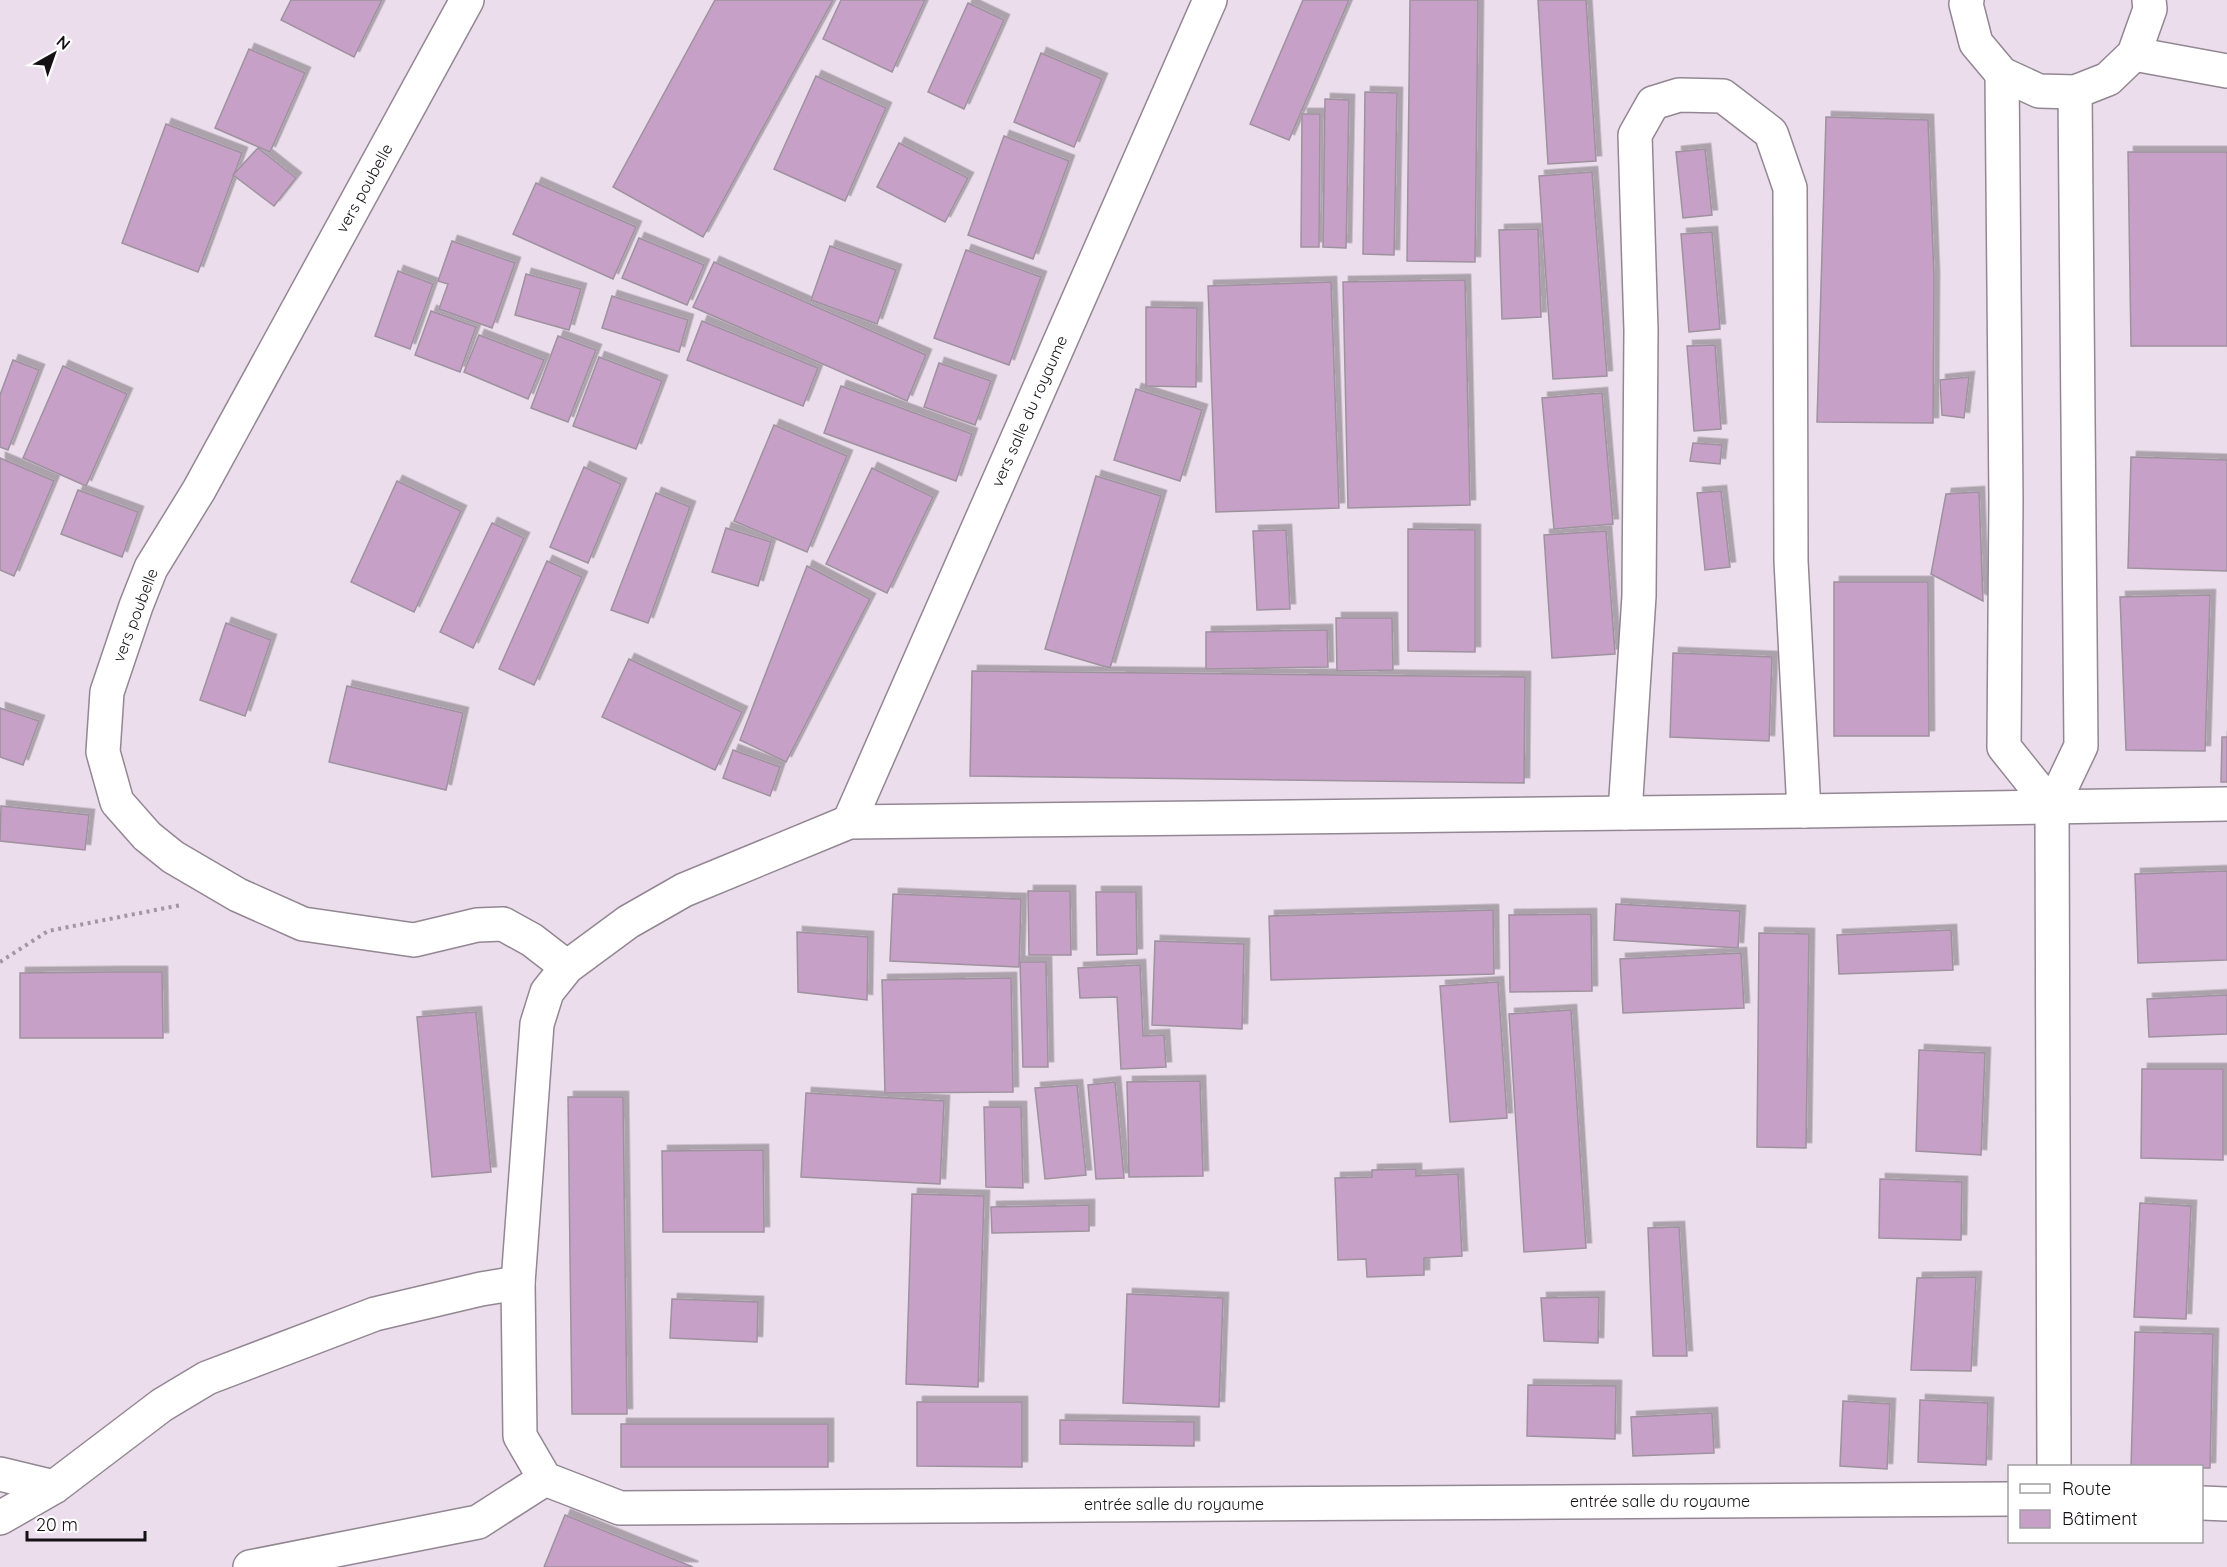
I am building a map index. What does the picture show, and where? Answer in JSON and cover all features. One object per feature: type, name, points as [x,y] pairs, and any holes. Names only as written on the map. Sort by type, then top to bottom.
[{"type":"street","name":"vers poubelle","points":[[467,0],[200,490],[151,568],[135,606],[107,692],[103,752],[117,802],[147,836],[173,858],[238,895],[303,924],[414,940],[477,925],[503,924],[532,940],[567,967]]},
{"type":"street","name":"vers salle du royaume","points":[[849,822],[1210,0]]},
{"type":"street","points":[[1967,0],[1976,43],[2002,74],[2039,92],[2075,92],[2108,79],[2134,54],[2152,3]]},
{"type":"street","points":[[2134,54],[2227,71]]},
{"type":"street","points":[[2002,74],[2006,500],[2004,747],[2052,807]]},
{"type":"street","points":[[2054,1465],[2052,807],[2081,746],[2075,92]]},
{"type":"street","points":[[1625,813],[1639,596],[1641,330],[1635,135],[1653,103],[1679,94],[1723,96],[1771,134],[1790,188],[1791,561],[1804,811]]},
{"type":"street","points":[[250,1567],[478,1522],[545,1479],[520,1436],[518,1283],[537,1024],[547,992],[567,967],[628,922],[684,890],[849,822],[2227,804]]},
{"type":"street","points":[[0,1518],[54,1487],[162,1405],[207,1378],[375,1314],[481,1289],[518,1283]]},
{"type":"street","points":[[0,1474],[54,1487]]},
{"type":"street","name":"entrée salle du royaume","points":[[545,1479],[620,1508],[2008,1499]]},
{"type":"street","points":[[2203,1503],[2227,1504]]},
{"type":"path","points":[[0,962],[48,931],[238,895]]},
{"type":"building","points":[[291,0],[382,0],[354,57],[281,20]]},
{"type":"building","points":[[715,0],[833,0],[703,237],[613,187]]},
{"type":"building","points":[[841,0],[925,0],[892,72],[823,39]]},
{"type":"building","points":[[1303,0],[1349,0],[1289,140],[1250,124]]},
{"type":"building","points":[[1410,0],[1478,0],[1475,262],[1407,261]]},
{"type":"building","points":[[1538,0],[1586,0],[1596,161],[1548,164]]},
{"type":"building","points":[[968,3],[1004,20],[964,109],[928,92]]},
{"type":"building","points":[[249,49],[305,73],[270,152],[215,128]]},
{"type":"building","points":[[1041,53],[1102,79],[1074,147],[1014,122]]},
{"type":"building","points":[[816,76],[886,108],[845,201],[774,169]]},
{"type":"building","points":[[1365,92],[1397,93],[1394,255],[1363,254]]},
{"type":"building","points":[[1325,99],[1349,100],[1346,248],[1323,247]]},
{"type":"building","points":[[1302,114],[1320,114],[1319,247],[1301,247]]},
{"type":"building","points":[[1826,117],[1928,120],[1934,278],[1933,423],[1817,422]]},
{"type":"building","points":[[166,124],[242,153],[198,272],[122,243]]},
{"type":"building","points":[[1004,136],[1069,161],[1033,259],[968,235]]},
{"type":"building","points":[[899,143],[968,178],[945,222],[877,187]]},
{"type":"building","points":[[258,148],[296,178],[274,206],[233,175]]},
{"type":"building","points":[[1705,149],[1712,215],[1683,218],[1676,152]]},
{"type":"building","points":[[2128,152],[2227,152],[2227,346],[2131,346]]},
{"type":"building","points":[[1592,172],[1607,376],[1553,379],[1539,176]]},
{"type":"building","points":[[536,183],[636,227],[613,279],[513,234]]},
{"type":"building","points":[[1538,229],[1541,317],[1502,319],[1499,230]]},
{"type":"building","points":[[1712,232],[1720,329],[1689,332],[1681,234]]},
{"type":"building","points":[[639,238],[704,265],[687,305],[622,278]]},
{"type":"building","points":[[452,241],[515,263],[492,328],[439,309],[448,284],[438,281]]},
{"type":"building","points":[[830,246],[896,270],[877,324],[811,300]]},
{"type":"building","points":[[966,250],[1041,277],[1009,365],[934,338]]},
{"type":"building","points":[[714,262],[926,355],[907,401],[693,307]]},
{"type":"building","points":[[398,271],[433,284],[410,349],[375,336]]},
{"type":"building","points":[[526,274],[581,289],[569,330],[515,315]]},
{"type":"building","points":[[1465,280],[1470,505],[1348,508],[1343,282]]},
{"type":"building","points":[[1331,282],[1339,508],[1216,512],[1208,286]]},
{"type":"building","points":[[612,296],[688,320],[679,352],[602,328]]},
{"type":"building","points":[[1146,307],[1197,308],[1196,387],[1146,386]]},
{"type":"building","points":[[431,311],[476,327],[460,372],[415,355]]},
{"type":"building","points":[[702,321],[818,368],[803,406],[687,360]]},
{"type":"building","points":[[479,335],[544,360],[528,399],[464,372]]},
{"type":"building","points":[[558,336],[596,350],[568,422],[531,408]]},
{"type":"building","points":[[1715,345],[1721,429],[1694,431],[1687,346]]},
{"type":"building","points":[[599,357],[662,381],[636,449],[573,426]]},
{"type":"building","points":[[13,360],[39,370],[8,450],[0,447],[0,395]]},
{"type":"building","points":[[939,363],[991,381],[975,425],[924,407]]},
{"type":"building","points":[[63,366],[127,394],[86,486],[23,458]]},
{"type":"building","points":[[1969,377],[1964,418],[1942,415],[1940,380]]},
{"type":"building","points":[[841,386],[972,434],[956,481],[824,433]]},
{"type":"building","points":[[1136,389],[1202,410],[1180,481],[1114,460]]},
{"type":"building","points":[[1602,393],[1613,524],[1554,529],[1542,398]]},
{"type":"building","points":[[774,425],[847,456],[807,552],[734,521]]},
{"type":"building","points":[[1693,443],[1722,445],[1720,464],[1690,461]]},
{"type":"building","points":[[2131,457],[2227,460],[2227,571],[2128,568]]},
{"type":"building","points":[[0,458],[54,481],[14,576],[0,570]]},
{"type":"building","points":[[584,467],[621,484],[588,563],[550,547]]},
{"type":"building","points":[[872,468],[933,497],[887,593],[826,564]]},
{"type":"building","points":[[1096,476],[1161,496],[1110,668],[1045,649]]},
{"type":"building","points":[[397,481],[461,511],[414,612],[351,582]]},
{"type":"building","points":[[78,490],[138,512],[122,557],[61,534]]},
{"type":"building","points":[[1721,491],[1730,567],[1705,570],[1697,493]]},
{"type":"building","points":[[1979,492],[1983,601],[1931,574],[1946,494]]},
{"type":"building","points":[[656,493],[690,507],[648,623],[611,610]]},
{"type":"building","points":[[492,523],[524,538],[473,648],[440,632]]},
{"type":"building","points":[[726,528],[771,542],[758,586],[712,572]]},
{"type":"building","points":[[1408,529],[1475,530],[1475,652],[1408,651]]},
{"type":"building","points":[[1286,530],[1290,609],[1257,610],[1253,531]]},
{"type":"building","points":[[1606,531],[1615,654],[1552,658],[1544,535]]},
{"type":"building","points":[[547,561],[582,577],[534,685],[499,669]]},
{"type":"building","points":[[807,566],[870,599],[786,762],[740,740]]},
{"type":"building","points":[[1834,582],[1928,582],[1929,736],[1834,736]]},
{"type":"building","points":[[2210,595],[2205,751],[2126,750],[2120,597]]},
{"type":"building","points":[[1336,618],[1392,618],[1393,670],[1337,671]]},
{"type":"building","points":[[226,623],[271,640],[245,716],[200,700]]},
{"type":"building","points":[[1327,630],[1328,667],[1206,669],[1206,632]]},
{"type":"building","points":[[1673,653],[1772,657],[1769,741],[1670,737]]},
{"type":"building","points":[[629,659],[742,712],[715,770],[602,717]]},
{"type":"building","points":[[972,671],[1525,677],[1524,783],[970,776]]},
{"type":"building","points":[[347,686],[463,713],[446,790],[329,762]]},
{"type":"building","points":[[0,708],[39,721],[23,765],[0,757]]},
{"type":"building","points":[[2222,737],[2227,737],[2227,782],[2221,782]]},
{"type":"building","points":[[733,750],[780,767],[770,796],[723,778]]},
{"type":"building","points":[[1,806],[89,815],[85,850],[0,841]]},
{"type":"building","points":[[2227,871],[2227,960],[2138,963],[2135,874]]},
{"type":"building","points":[[1028,891],[1070,891],[1071,955],[1029,955]]},
{"type":"building","points":[[1096,892],[1136,892],[1137,954],[1097,955]]},
{"type":"building","points":[[893,894],[1021,899],[1019,967],[890,961]]},
{"type":"building","points":[[1616,904],[1740,911],[1738,948],[1614,940]]},
{"type":"building","points":[[1493,910],[1494,974],[1271,980],[1269,916]]},
{"type":"building","points":[[1591,914],[1592,991],[1510,992],[1509,915]]},
{"type":"building","points":[[1951,930],[1953,970],[1839,974],[1837,935]]},
{"type":"building","points":[[797,932],[868,937],[867,1000],[798,992]]},
{"type":"building","points":[[1759,933],[1809,934],[1806,1148],[1757,1147]]},
{"type":"building","points":[[1155,941],[1244,944],[1242,1029],[1152,1025]]},
{"type":"building","points":[[1741,953],[1744,1008],[1623,1013],[1620,959]]},
{"type":"building","points":[[1020,962],[1046,962],[1048,1067],[1023,1067]]},
{"type":"building","points":[[1140,965],[1143,1036],[1164,1035],[1166,1067],[1121,1069],[1117,997],[1080,998],[1078,968]]},
{"type":"building","points":[[162,972],[163,1038],[20,1038],[20,973]]},
{"type":"building","points":[[1011,978],[1013,1092],[885,1093],[882,980]]},
{"type":"building","points":[[1498,982],[1507,1118],[1450,1122],[1440,986]]},
{"type":"building","points":[[2227,995],[2227,1034],[2149,1037],[2147,999]]},
{"type":"building","points":[[1571,1010],[1586,1248],[1524,1252],[1509,1014]]},
{"type":"building","points":[[476,1012],[491,1172],[432,1177],[417,1017]]},
{"type":"building","points":[[1919,1050],[1985,1053],[1981,1155],[1916,1151]]},
{"type":"building","points":[[2142,1069],[2223,1069],[2223,1160],[2141,1158]]},
{"type":"building","points":[[1200,1081],[1203,1176],[1129,1177],[1127,1082]]},
{"type":"building","points":[[1115,1082],[1124,1178],[1096,1179],[1088,1085]]},
{"type":"building","points":[[1077,1085],[1086,1175],[1045,1179],[1035,1088]]},
{"type":"building","points":[[806,1093],[944,1101],[940,1184],[801,1177]]},
{"type":"building","points":[[568,1097],[623,1097],[627,1414],[572,1414]]},
{"type":"building","points":[[984,1107],[1021,1107],[1023,1188],[986,1187]]},
{"type":"building","points":[[763,1150],[764,1232],[663,1232],[662,1151]]},
{"type":"building","points":[[1416,1169],[1416,1176],[1458,1174],[1462,1256],[1424,1258],[1424,1275],[1367,1277],[1366,1259],[1338,1260],[1335,1178],[1372,1177],[1372,1170]]},
{"type":"building","points":[[1880,1179],[1962,1182],[1961,1240],[1879,1238]]},
{"type":"building","points":[[912,1194],[984,1196],[978,1387],[906,1384]]},
{"type":"building","points":[[2140,1203],[2191,1206],[2186,1319],[2134,1317]]},
{"type":"building","points":[[1089,1205],[1089,1231],[992,1233],[991,1207]]},
{"type":"building","points":[[1679,1227],[1687,1356],[1653,1356],[1648,1228]]},
{"type":"building","points":[[1976,1277],[1971,1371],[1911,1370],[1917,1278]]},
{"type":"building","points":[[1127,1294],[1223,1298],[1219,1407],[1123,1403]]},
{"type":"building","points":[[1599,1297],[1598,1343],[1544,1341],[1541,1298]]},
{"type":"building","points":[[672,1299],[758,1302],[757,1342],[670,1338]]},
{"type":"building","points":[[2135,1332],[2213,1334],[2210,1468],[2203,1468],[2203,1465],[2131,1465]]},
{"type":"building","points":[[1528,1385],[1616,1386],[1615,1439],[1527,1436]]},
{"type":"building","points":[[1920,1400],[1988,1403],[1986,1465],[1918,1462]]},
{"type":"building","points":[[1843,1401],[1890,1404],[1887,1469],[1840,1466]]},
{"type":"building","points":[[917,1402],[1022,1402],[1022,1467],[917,1466]]},
{"type":"building","points":[[1712,1413],[1714,1453],[1633,1456],[1631,1417]]},
{"type":"building","points":[[1060,1420],[1194,1422],[1194,1446],[1060,1444]]},
{"type":"building","points":[[621,1424],[828,1424],[828,1467],[621,1467]]},
{"type":"building","points":[[565,1515],[693,1567],[544,1567]]}]
